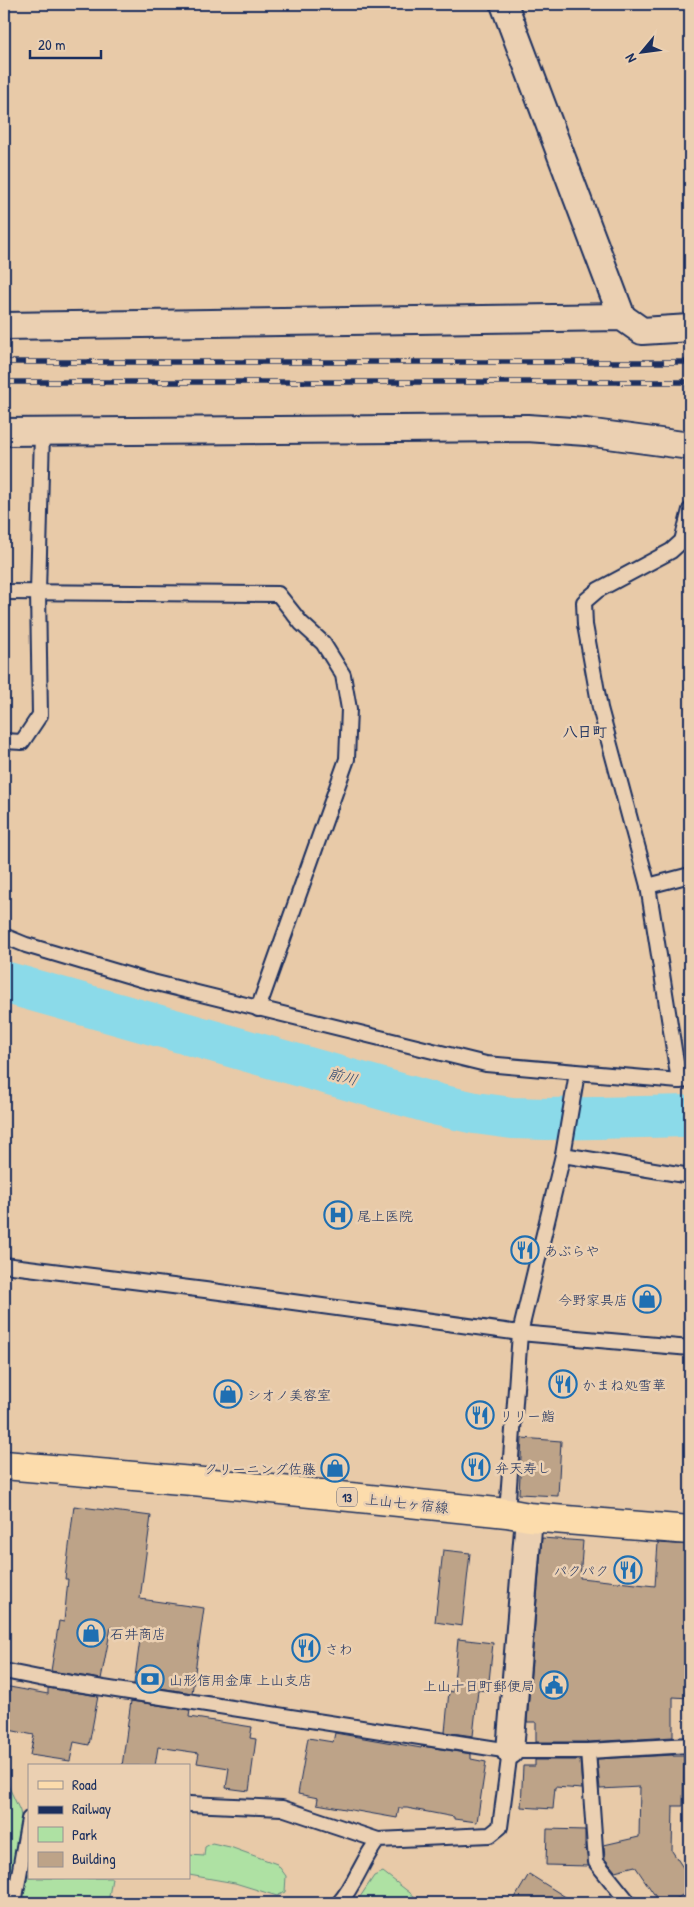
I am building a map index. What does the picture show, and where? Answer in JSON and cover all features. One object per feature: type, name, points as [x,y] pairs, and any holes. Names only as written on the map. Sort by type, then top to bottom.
[{"type":"main road","name":"上山七ヶ宿線","points":[[4,1465],[193,1481],[518,1515],[690,1530]]},
{"type":"street","points":[[504,4],[622,317],[642,331],[690,328]]},
{"type":"street","points":[[4,326],[622,317]]},
{"type":"street","points":[[4,432],[527,428],[586,432],[690,446]]},
{"type":"street","points":[[510,1751],[518,1515]]},
{"type":"lane","points":[[4,741],[22,742],[40,715],[38,593],[42,432]]},
{"type":"lane","points":[[4,936],[26,945],[144,980],[486,1064],[577,1073],[685,1080],[648,886],[600,708],[585,625],[584,602],[598,590],[686,543],[690,510]]},
{"type":"lane","points":[[4,592],[278,594],[301,623],[323,643],[343,675],[349,709],[347,759],[258,1009]]},
{"type":"lane","points":[[648,886],[690,875]]},
{"type":"lane","points":[[518,1515],[520,1333],[563,1155],[577,1073]]},
{"type":"lane","points":[[563,1155],[690,1176]]},
{"type":"lane","points":[[4,1265],[520,1333],[690,1348]]},
{"type":"lane","points":[[4,1671],[510,1751],[588,1751],[690,1745]]},
{"type":"lane","points":[[190,1804],[282,1808],[378,1840],[490,1835],[500,1827],[510,1751]]},
{"type":"lane","points":[[588,1751],[596,1862],[629,1903]]},
{"type":"lane","points":[[14,1903],[28,1825]]},
{"type":"lane","points":[[340,1903],[352,1886],[368,1853],[378,1840]]},
{"type":"green space","points":[[4,1782],[7,1783],[20,1811],[21,1818],[6,1903],[4,1903]]},
{"type":"green space","points":[[212,1843],[230,1847],[277,1864],[286,1876],[285,1892],[277,1896],[235,1883],[190,1875],[190,1855],[204,1856],[205,1847]]},
{"type":"green space","points":[[383,1872],[423,1903],[356,1903],[374,1876]]},
{"type":"green space","points":[[28,1877],[28,1880],[112,1880],[108,1903],[22,1903]]},
{"type":"building","points":[[522,1438],[561,1441],[558,1496],[519,1494]]},
{"type":"building","points":[[74,1506],[151,1516],[140,1599],[204,1608],[192,1693],[134,1684],[141,1632],[111,1627],[101,1679],[51,1671],[59,1621],[64,1622],[68,1579],[65,1579]]},
{"type":"building","points":[[542,1538],[583,1541],[580,1578],[655,1586],[658,1543],[690,1545],[690,1698],[673,1697],[673,1737],[588,1742],[536,1742],[536,1722],[527,1722]]},
{"type":"building","points":[[443,1550],[470,1553],[462,1626],[435,1622]]},
{"type":"building","points":[[458,1639],[493,1643],[488,1691],[478,1690],[473,1736],[445,1732],[449,1691],[453,1692]]},
{"type":"building","points":[[4,1686],[48,1694],[48,1688],[98,1696],[89,1745],[74,1742],[70,1761],[30,1755],[34,1735],[4,1729]]},
{"type":"building","points":[[131,1701],[190,1710],[189,1717],[252,1727],[250,1738],[256,1739],[249,1791],[226,1788],[229,1768],[197,1763],[199,1753],[158,1747],[155,1764],[122,1764]]},
{"type":"building","points":[[335,1733],[421,1748],[422,1746],[471,1754],[471,1759],[486,1762],[477,1822],[454,1819],[454,1817],[407,1808],[399,1808],[397,1818],[317,1804],[318,1798],[298,1794],[308,1738],[333,1742]]},
{"type":"building","points":[[684,1756],[683,1806],[673,1806],[672,1851],[690,1878],[690,1890],[670,1903],[660,1903],[635,1866],[615,1871],[605,1859],[604,1845],[639,1837],[640,1787],[600,1789],[597,1759]]},
{"type":"building","points":[[535,1760],[580,1760],[582,1789],[555,1787],[553,1809],[521,1807],[523,1766],[535,1766]]},
{"type":"building","points":[[547,1829],[585,1830],[585,1850],[589,1866],[546,1865]]},
{"type":"building","points":[[529,1874],[575,1903],[512,1903]]},
{"type":"waterway","name":"前川","points":[[4,982],[439,1105],[475,1113],[512,1118],[547,1119],[690,1116]]},
{"type":"railway","points":[[4,362],[690,362]]},
{"type":"railway","points":[[4,382],[690,382]]},
{"type":"place","name":"尾上医院","points":[[338,1215]]},
{"type":"place","name":"あぶらや","points":[[525,1250]]},
{"type":"place","name":"今野家具店","points":[[647,1299]]},
{"type":"place","name":"かまね処雪華","points":[[563,1384]]},
{"type":"place","name":"シオノ美容室","points":[[228,1394]]},
{"type":"place","name":"リリー鮨","points":[[480,1415]]},
{"type":"place","name":"弁天寿し","points":[[476,1467]]},
{"type":"place","name":"クリーニング佐藤","points":[[335,1468]]},
{"type":"place","name":"パクパク","points":[[628,1570]]},
{"type":"place","name":"石井商店","points":[[91,1633]]},
{"type":"place","name":"さわ","points":[[306,1648]]},
{"type":"place","name":"山形信用金庫 上山支店","points":[[150,1679]]},
{"type":"place","name":"上山十日町郵便局","points":[[554,1685]]},
{"type":"district","name":"八日町","points":[[585,731]]}]
